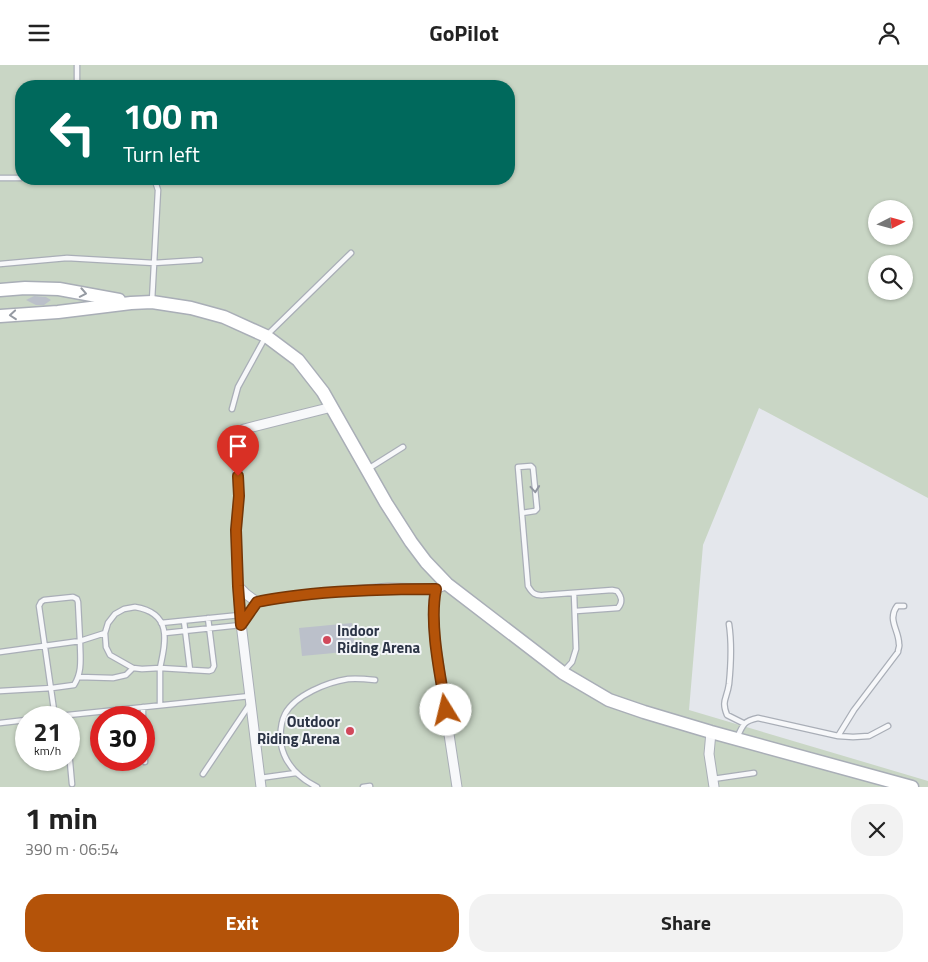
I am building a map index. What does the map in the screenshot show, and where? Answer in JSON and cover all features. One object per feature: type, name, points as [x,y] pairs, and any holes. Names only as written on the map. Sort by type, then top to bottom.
[{"type":"street","points":[[0,290],[25,288],[60,289],[131,303]]},
{"type":"street","points":[[58,312],[62,301],[60,289]]},
{"type":"street","points":[[0,317],[152,302],[224,317],[266,336],[298,359],[323,392],[386,503],[410,542],[426,562],[441,586],[562,673],[609,700],[644,712],[912,787]]},
{"type":"street","points":[[260,782],[240,620],[236,530],[239,496],[235,437],[239,431],[244,429],[332,407]]},
{"type":"street","points":[[238,586],[257,602]]},
{"type":"street","points":[[240,620],[257,602],[273,599],[331,593],[441,586]]},
{"type":"street","points":[[441,586],[434,599],[433,613],[437,653],[457,787]]},
{"type":"street","points":[[711,732],[709,754],[714,783]]},
{"type":"lane","points":[[77,65],[77,80]]},
{"type":"lane","points":[[0,178],[15,178]]},
{"type":"lane","points":[[152,302],[158,190],[156,185]]},
{"type":"lane","points":[[232,409],[238,387],[266,336],[351,253]]},
{"type":"lane","points":[[0,264],[67,258],[154,263],[200,260]]},
{"type":"lane","points":[[367,469],[403,447]]},
{"type":"lane","points":[[522,513],[536,511],[533,467],[518,467],[528,586],[532,593],[538,595],[612,590],[617,591],[622,599],[618,608],[576,611]]},
{"type":"lane","points":[[562,673],[572,662],[576,649],[574,593]]},
{"type":"lane","points":[[0,691],[52,688],[74,685],[79,677],[80,670],[80,641],[78,602],[73,597],[40,602],[40,607],[52,688],[54,706]]},
{"type":"lane","points":[[838,736],[854,710],[898,652],[900,643],[893,618],[894,610],[897,606],[904,606]]},
{"type":"lane","points":[[160,705],[160,668],[165,644],[165,633],[161,623],[155,614],[135,607],[124,609],[115,614],[108,623],[104,633],[106,647],[110,655],[133,668],[160,668],[209,671],[214,666],[208,618]]},
{"type":"lane","points":[[161,623],[208,618],[240,620]]},
{"type":"lane","points":[[165,633],[209,628],[240,620]]},
{"type":"lane","points":[[184,621],[190,670]]},
{"type":"lane","points":[[729,624],[731,638],[730,660],[724,708],[727,715],[743,723]]},
{"type":"lane","points":[[0,652],[80,641],[104,633]]},
{"type":"lane","points":[[79,677],[113,678],[126,675],[133,668]]},
{"type":"lane","points":[[317,787],[296,773],[284,756],[280,733],[285,714],[299,699],[333,683],[349,679],[375,680]]},
{"type":"lane","points":[[152,706],[250,699]]},
{"type":"lane","points":[[203,774],[250,699]]},
{"type":"lane","points":[[737,739],[743,723],[750,719],[758,718],[838,736],[853,737],[869,735],[888,726]]},
{"type":"lane","points":[[0,723],[15,721]]},
{"type":"lane","points":[[71,771],[72,783]]},
{"type":"lane","points":[[260,782],[296,773]]},
{"type":"lane","points":[[714,783],[754,773]]},
{"type":"lane","points":[[363,787],[370,786]]},
{"type":"green space","points":[[0,65],[928,65],[928,498],[759,408],[703,545],[689,710],[928,781],[928,787],[0,787]]},
{"type":"building","points":[[34,296],[46,297],[51,300],[44,305],[36,305],[26,300]]},
{"type":"building","name":"Indoor Riding Arena","points":[[352,623],[355,651],[302,656],[299,628]]},
{"type":"place","name":"Indoor Riding Arena","points":[[327,640]]},
{"type":"place","name":"Outdoor Riding Arena","points":[[350,731]]},
{"type":"route","points":[[238,476],[239,496],[236,530],[241,625],[257,602],[273,599],[323,593],[388,589],[436,589],[433,613],[446,710]]}]
